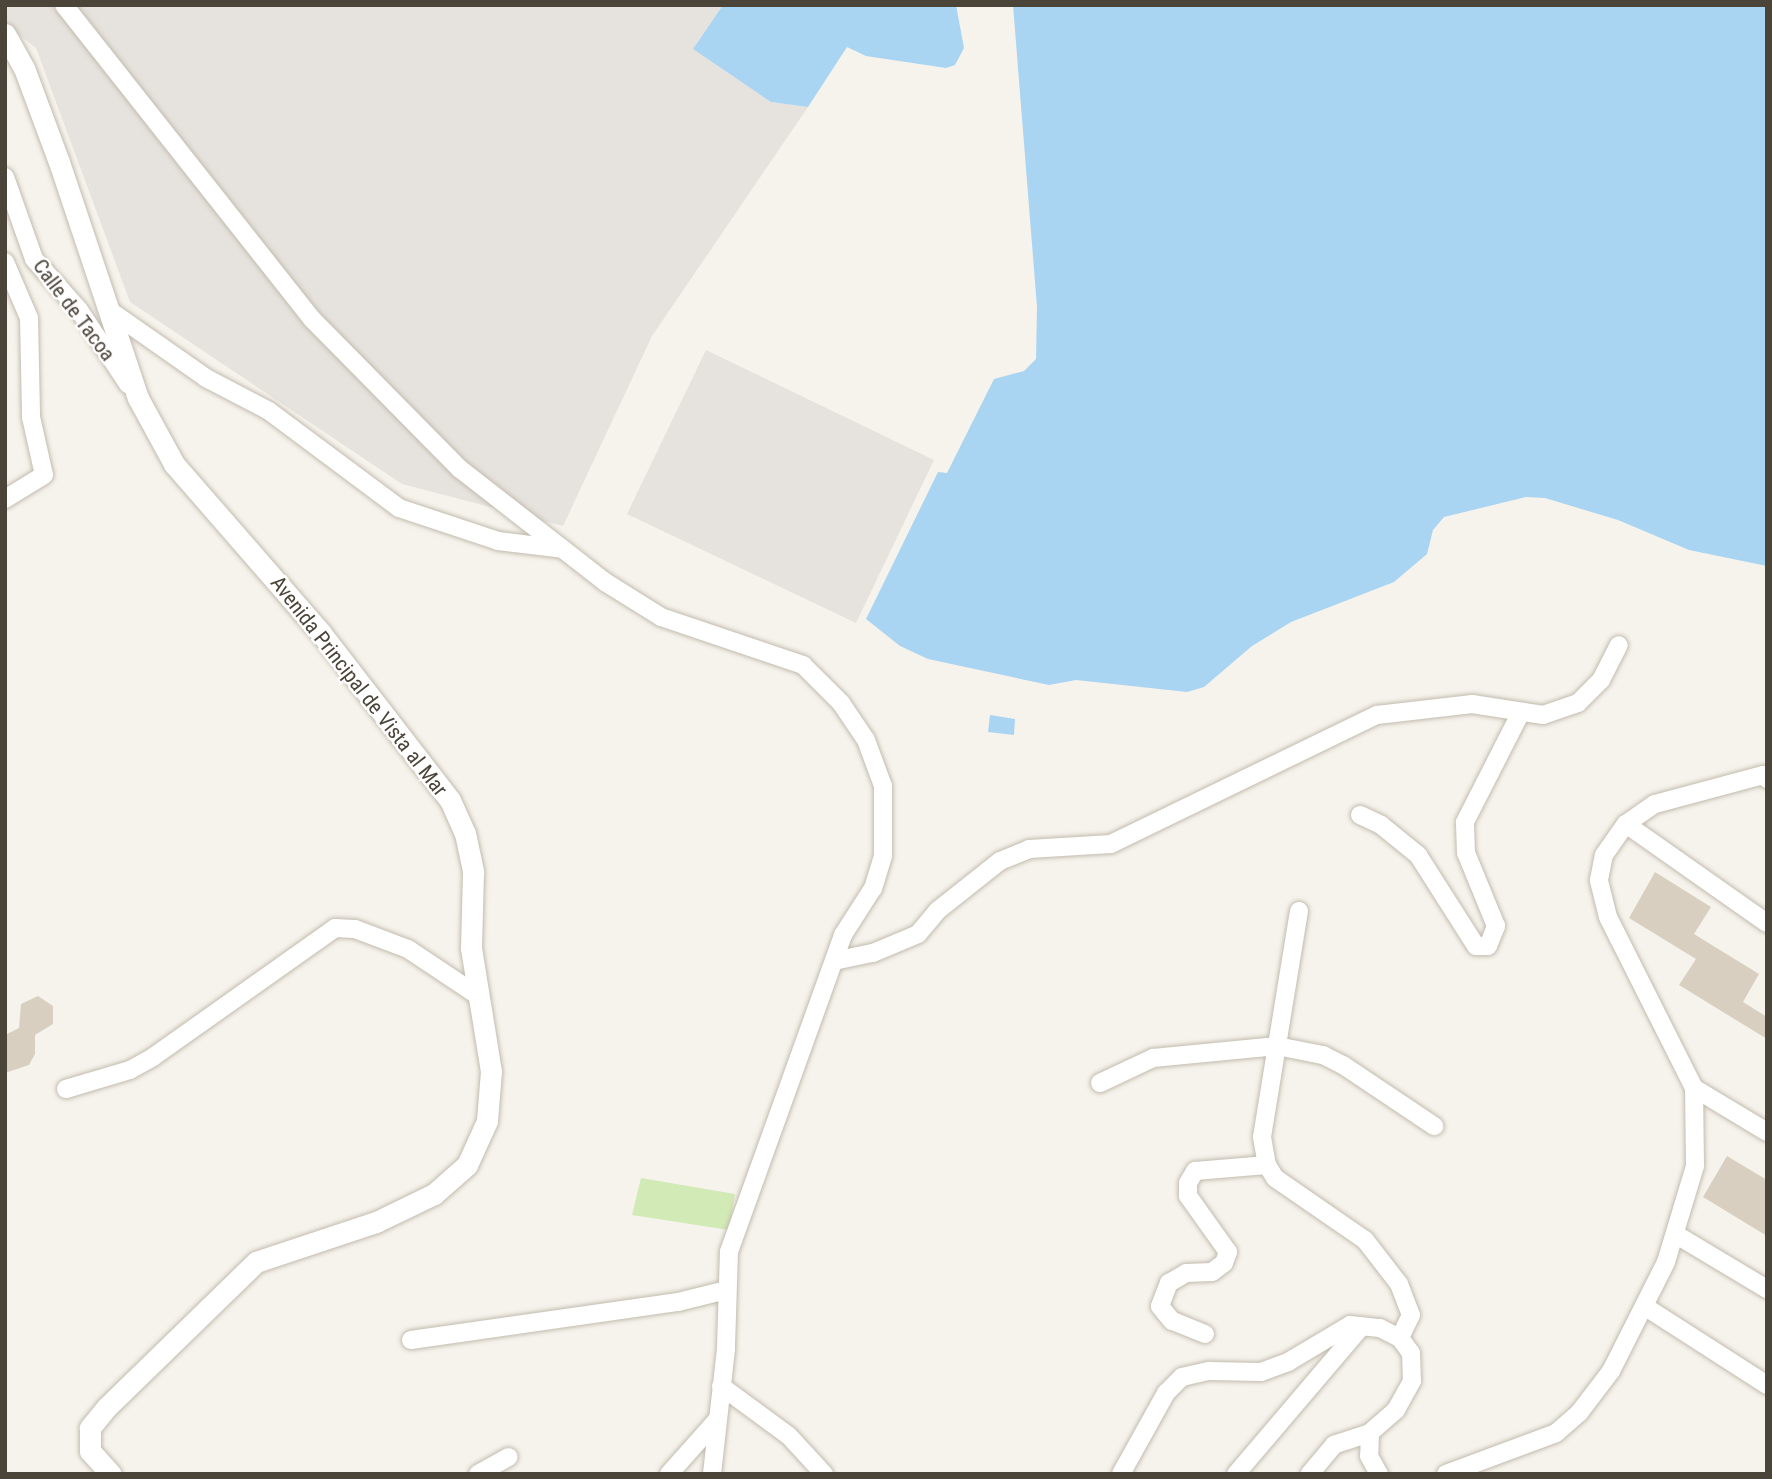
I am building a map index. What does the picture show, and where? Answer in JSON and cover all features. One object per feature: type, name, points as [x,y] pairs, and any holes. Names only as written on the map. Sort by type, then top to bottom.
[{"type":"street","points":[[64,5],[312,319],[460,469],[563,549],[661,617],[803,665],[841,703],[866,740],[883,786],[883,856],[873,888],[843,935],[729,1251],[712,1474]]},
{"type":"street","name":"Avenida Principal de Vista al Mar","points":[[5,34],[37,103],[138,398],[174,464],[320,632],[450,800],[466,833],[473,872],[471,948],[491,1071],[487,1121],[467,1165],[434,1194],[376,1222],[256,1262],[176,1337],[90,1428],[90,1451],[111,1474]]},
{"type":"street","name":"Calle de Tacoa","points":[[5,177],[34,259],[79,310],[138,398]]},
{"type":"street","name":"Calle de Tacoa","points":[[5,262],[29,318],[31,417],[44,475],[5,499]]},
{"type":"street","points":[[108,310],[206,378],[269,411],[399,508],[498,541],[563,549]]},
{"type":"street","points":[[834,961],[873,953],[918,934],[937,911],[1000,861],[1029,849],[1111,845],[1377,715],[1472,704],[1543,715],[1578,703],[1601,680],[1619,646]]},
{"type":"street","points":[[1360,815],[1418,855],[1476,946],[1488,946],[1496,926],[1466,853],[1465,822],[1521,712]]},
{"type":"street","points":[[1447,1474],[1556,1433],[1579,1413],[1611,1371],[1644,1306],[1675,1234],[1695,1166],[1694,1088],[1605,905],[1599,880],[1604,855],[1626,824],[1655,804],[1763,775],[1767,779]]},
{"type":"street","points":[[1626,824],[1767,923]]},
{"type":"street","points":[[1298,911],[1262,1137],[1267,1165],[1275,1178],[1365,1240],[1399,1284],[1412,1315],[1401,1338]]},
{"type":"street","points":[[66,1089],[130,1070],[153,1057],[335,928],[355,929],[408,948],[480,997]]},
{"type":"street","points":[[1100,1083],[1153,1058],[1277,1046],[1323,1055],[1343,1065],[1434,1126]]},
{"type":"street","points":[[1694,1088],[1767,1132]]},
{"type":"street","points":[[1205,1334],[1172,1321],[1160,1306],[1169,1283],[1186,1273],[1212,1272],[1224,1263],[1228,1252],[1188,1196],[1188,1183],[1195,1171],[1267,1165]]},
{"type":"street","points":[[1675,1234],[1767,1289]]},
{"type":"street","points":[[411,1340],[678,1302],[727,1290]]},
{"type":"street","points":[[1644,1306],[1767,1385]]},
{"type":"street","points":[[1121,1474],[1166,1393],[1182,1377],[1209,1371],[1261,1372],[1288,1362],[1350,1325],[1380,1328],[1401,1338],[1411,1353],[1412,1381],[1396,1410],[1370,1433],[1334,1444],[1310,1474]]},
{"type":"street","points":[[1236,1474],[1362,1326]]},
{"type":"street","points":[[720,1386],[789,1436],[824,1474]]},
{"type":"street","points":[[669,1474],[716,1421]]},
{"type":"street","points":[[1370,1433],[1369,1456],[1379,1474]]},
{"type":"street","points":[[478,1474],[509,1457]]},
{"type":"shaded area","points":[[5,5],[723,5],[693,49],[771,102],[808,107],[652,336],[563,526],[402,484],[130,302],[36,48],[5,24]]},
{"type":"shaded area","points":[[706,350],[934,460],[856,623],[627,514]]},
{"type":"green space","points":[[641,1178],[735,1194],[729,1230],[632,1215]]},
{"type":"water","points":[[723,5],[956,5],[964,48],[955,65],[946,68],[866,56],[847,47],[808,107],[771,102],[693,49]]},
{"type":"water","points":[[1013,5],[1767,5],[1767,566],[1689,550],[1618,520],[1545,498],[1526,497],[1444,517],[1433,530],[1427,554],[1394,582],[1291,622],[1252,646],[1204,687],[1187,692],[1076,680],[1049,685],[928,659],[900,646],[866,619],[938,472],[947,473],[994,379],[1024,371],[1036,359],[1037,307]]},
{"type":"water","points":[[990,715],[1015,719],[1014,735],[988,732]]},
{"type":"building","points":[[1655,872],[1711,907],[1694,934],[1759,974],[1743,1002],[1767,1017],[1767,1039],[1679,985],[1696,959],[1629,918]]},
{"type":"building","points":[[38,996],[53,1006],[53,1024],[35,1035],[35,1054],[29,1065],[5,1073],[5,1035],[19,1028],[21,1004]]},
{"type":"building","points":[[1727,1156],[1767,1180],[1767,1236],[1703,1197]]}]
